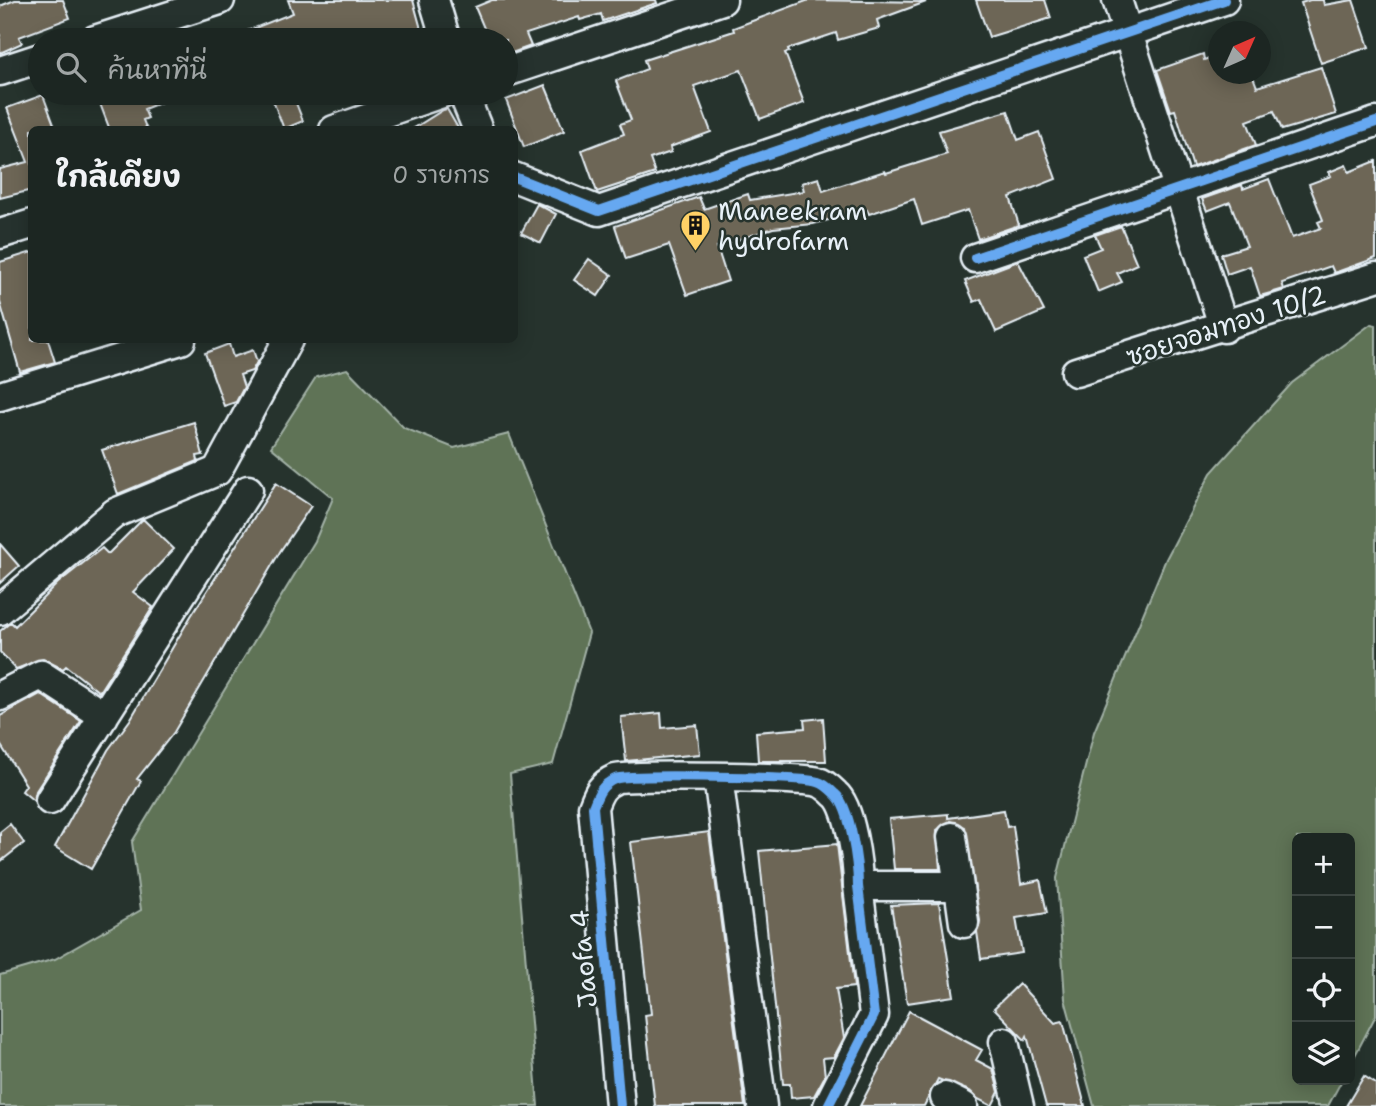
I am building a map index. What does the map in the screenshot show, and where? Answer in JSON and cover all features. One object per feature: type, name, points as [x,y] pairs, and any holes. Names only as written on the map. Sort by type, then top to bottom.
[{"type":"street","points":[[132,28],[220,0]]},
{"type":"street","points":[[434,0],[442,28]]},
{"type":"street","points":[[518,68],[722,0]]},
{"type":"street","points":[[1118,0],[1224,328]]},
{"type":"street","points":[[518,179],[599,211],[1224,0]]},
{"type":"street","points":[[0,71],[28,62]]},
{"type":"street","points":[[346,126],[407,105]]},
{"type":"street","points":[[468,105],[476,126]]},
{"type":"street","points":[[975,258],[1376,122]]},
{"type":"street","points":[[0,234],[28,225]]},
{"type":"street","name":"ซอยจอมทอง 10/2","points":[[1076,372],[1224,328],[1376,277]]},
{"type":"street","points":[[0,396],[171,343]]},
{"type":"street","points":[[0,610],[116,513],[218,471],[286,343]]},
{"type":"street","points":[[50,800],[248,490]]},
{"type":"street","points":[[0,696],[41,675],[104,716]]},
{"type":"street","points":[[762,1106],[718,777],[818,782],[838,796],[858,866],[858,886],[874,1015],[828,1106]]},
{"type":"street","name":"Jaofa 4","points":[[620,1106],[593,807],[600,789],[617,778],[718,777]]},
{"type":"street","points":[[952,837],[964,923]]},
{"type":"street","points":[[858,886],[958,886]]},
{"type":"street","points":[[1004,1042],[1019,1106]]},
{"type":"green space","points":[[1371,324],[1376,325],[1376,1015],[1355,1055],[1355,833],[1292,833],[1292,1085],[1339,1085],[1328,1106],[1094,1106],[1065,999],[1057,878],[1094,732],[1166,559],[1211,473],[1292,383]]},
{"type":"green space","points":[[347,369],[404,428],[454,448],[509,434],[589,633],[553,764],[510,774],[538,1106],[0,1106],[0,975],[55,959],[141,910],[132,842],[315,541],[333,498],[271,447],[316,377]]},
{"type":"building","points":[[15,0],[63,0],[70,18],[43,28],[28,28],[28,34],[19,37],[22,43],[0,53],[0,6]]},
{"type":"building","points":[[288,0],[413,0],[421,28],[255,28],[293,13]]},
{"type":"building","points":[[492,0],[656,0],[657,3],[603,21],[601,14],[580,20],[579,17],[526,34],[531,46],[518,51],[518,28],[484,28],[475,7]]},
{"type":"building","points":[[809,0],[926,2],[877,20],[879,28],[838,40],[836,33],[788,49],[789,52],[785,53],[804,103],[760,119],[741,70],[694,86],[711,132],[670,147],[671,152],[650,159],[655,173],[597,192],[582,150],[624,134],[620,124],[631,120],[616,81],[647,69],[644,60],[734,31],[733,28]]},
{"type":"building","points":[[976,0],[1045,0],[1051,18],[989,37]]},
{"type":"building","points":[[1323,0],[1324,5],[1353,0],[1369,47],[1321,63],[1301,3]]},
{"type":"building","points":[[1203,54],[1204,60],[1208,59],[1208,84],[1256,84],[1257,87],[1321,67],[1336,114],[1282,130],[1274,111],[1247,121],[1256,145],[1193,167],[1175,110],[1171,111],[1157,70]]},
{"type":"building","points":[[545,85],[564,131],[524,147],[508,105],[518,105],[518,95]]},
{"type":"building","points":[[28,100],[28,105],[47,105],[55,126],[28,126],[28,162],[7,108]]},
{"type":"building","points":[[101,105],[154,105],[144,109],[148,118],[143,120],[145,126],[108,126]]},
{"type":"building","points":[[275,105],[297,105],[303,121],[283,126]]},
{"type":"building","points":[[447,109],[457,126],[417,126]]},
{"type":"building","points":[[1008,111],[1018,140],[1039,132],[1056,179],[1010,197],[1019,225],[978,239],[968,210],[922,225],[914,199],[869,214],[867,210],[813,224],[773,228],[717,247],[728,281],[687,295],[669,245],[626,259],[615,226],[699,197],[704,209],[748,194],[750,200],[804,191],[802,183],[819,178],[823,191],[885,171],[886,173],[947,154],[939,131]]},
{"type":"building","points":[[1376,161],[1376,258],[1334,273],[1331,266],[1282,283],[1284,289],[1260,296],[1250,266],[1227,274],[1221,254],[1247,246],[1230,202],[1207,211],[1202,199],[1242,185],[1243,189],[1269,179],[1292,238],[1321,228],[1318,222],[1323,220],[1309,184],[1331,176],[1329,172],[1346,165],[1349,172]]},
{"type":"building","points":[[28,162],[28,191],[0,198],[0,169]]},
{"type":"building","points":[[537,204],[556,214],[541,243],[521,233]]},
{"type":"building","points":[[1121,226],[1137,264],[1117,273],[1122,282],[1098,292],[1083,255],[1101,248],[1095,235]]},
{"type":"building","points":[[28,253],[28,343],[49,343],[55,362],[20,372],[0,302],[0,262]]},
{"type":"building","points":[[589,259],[612,275],[598,296],[574,280]]},
{"type":"building","points":[[1018,261],[1044,311],[996,332],[981,299],[974,302],[965,281]]},
{"type":"building","points":[[229,344],[233,357],[253,350],[257,362],[252,371],[240,375],[244,387],[236,402],[224,406],[205,353]]},
{"type":"building","points":[[194,422],[203,455],[197,456],[198,461],[118,494],[102,450]]},
{"type":"building","points":[[276,483],[311,506],[281,550],[174,732],[137,779],[141,781],[91,869],[55,847],[108,750],[130,720],[191,616]]},
{"type":"building","points":[[143,519],[174,549],[133,592],[153,607],[99,692],[66,666],[63,669],[43,659],[16,669],[0,652],[0,631],[11,622],[15,626],[58,583],[102,548],[108,554]]},
{"type":"building","points":[[0,544],[19,566],[0,583]]},
{"type":"building","points":[[40,694],[81,721],[36,791],[34,801],[22,791],[26,785],[0,744],[0,716]]},
{"type":"building","points":[[661,713],[662,728],[697,725],[700,754],[626,761],[621,717]]},
{"type":"building","points":[[823,718],[826,761],[758,761],[756,732],[805,728],[804,720]]},
{"type":"building","points":[[1004,810],[1007,827],[1013,826],[1021,884],[1040,880],[1047,913],[1016,918],[1022,953],[981,959],[977,932],[980,921],[965,827],[950,821],[937,830],[940,869],[894,869],[889,819],[948,814],[948,818]]},
{"type":"building","points":[[10,824],[24,843],[0,862],[0,832]]},
{"type":"building","points":[[709,832],[745,1106],[655,1106],[645,1015],[651,1014],[631,842]]},
{"type":"building","points":[[837,844],[854,987],[836,989],[844,1038],[834,1057],[823,1058],[825,1076],[814,1096],[791,1098],[790,1084],[783,1084],[759,851]]},
{"type":"building","points":[[939,903],[954,996],[907,1003],[891,905]]},
{"type":"building","points":[[1019,984],[1055,1023],[1063,1021],[1085,1106],[1046,1106],[1027,1036],[1025,1040],[994,1008]]},
{"type":"building","points":[[909,1011],[982,1050],[976,1060],[993,1069],[999,1092],[992,1106],[978,1099],[970,1091],[938,1079],[924,1106],[860,1106]]},
{"type":"building","points":[[1364,1076],[1376,1084],[1376,1106],[1346,1106]]},
{"type":"cycle path","points":[[518,179],[599,211],[1224,0]]},
{"type":"cycle path","points":[[975,258],[1376,122]]},
{"type":"cycle path","points":[[620,1106],[593,807],[603,787],[615,779],[681,776],[818,782],[825,785],[841,801],[855,852],[874,1015],[828,1106]]},
{"type":"place","name":"Maneekram hydrofarm","points":[[695,252]]}]
